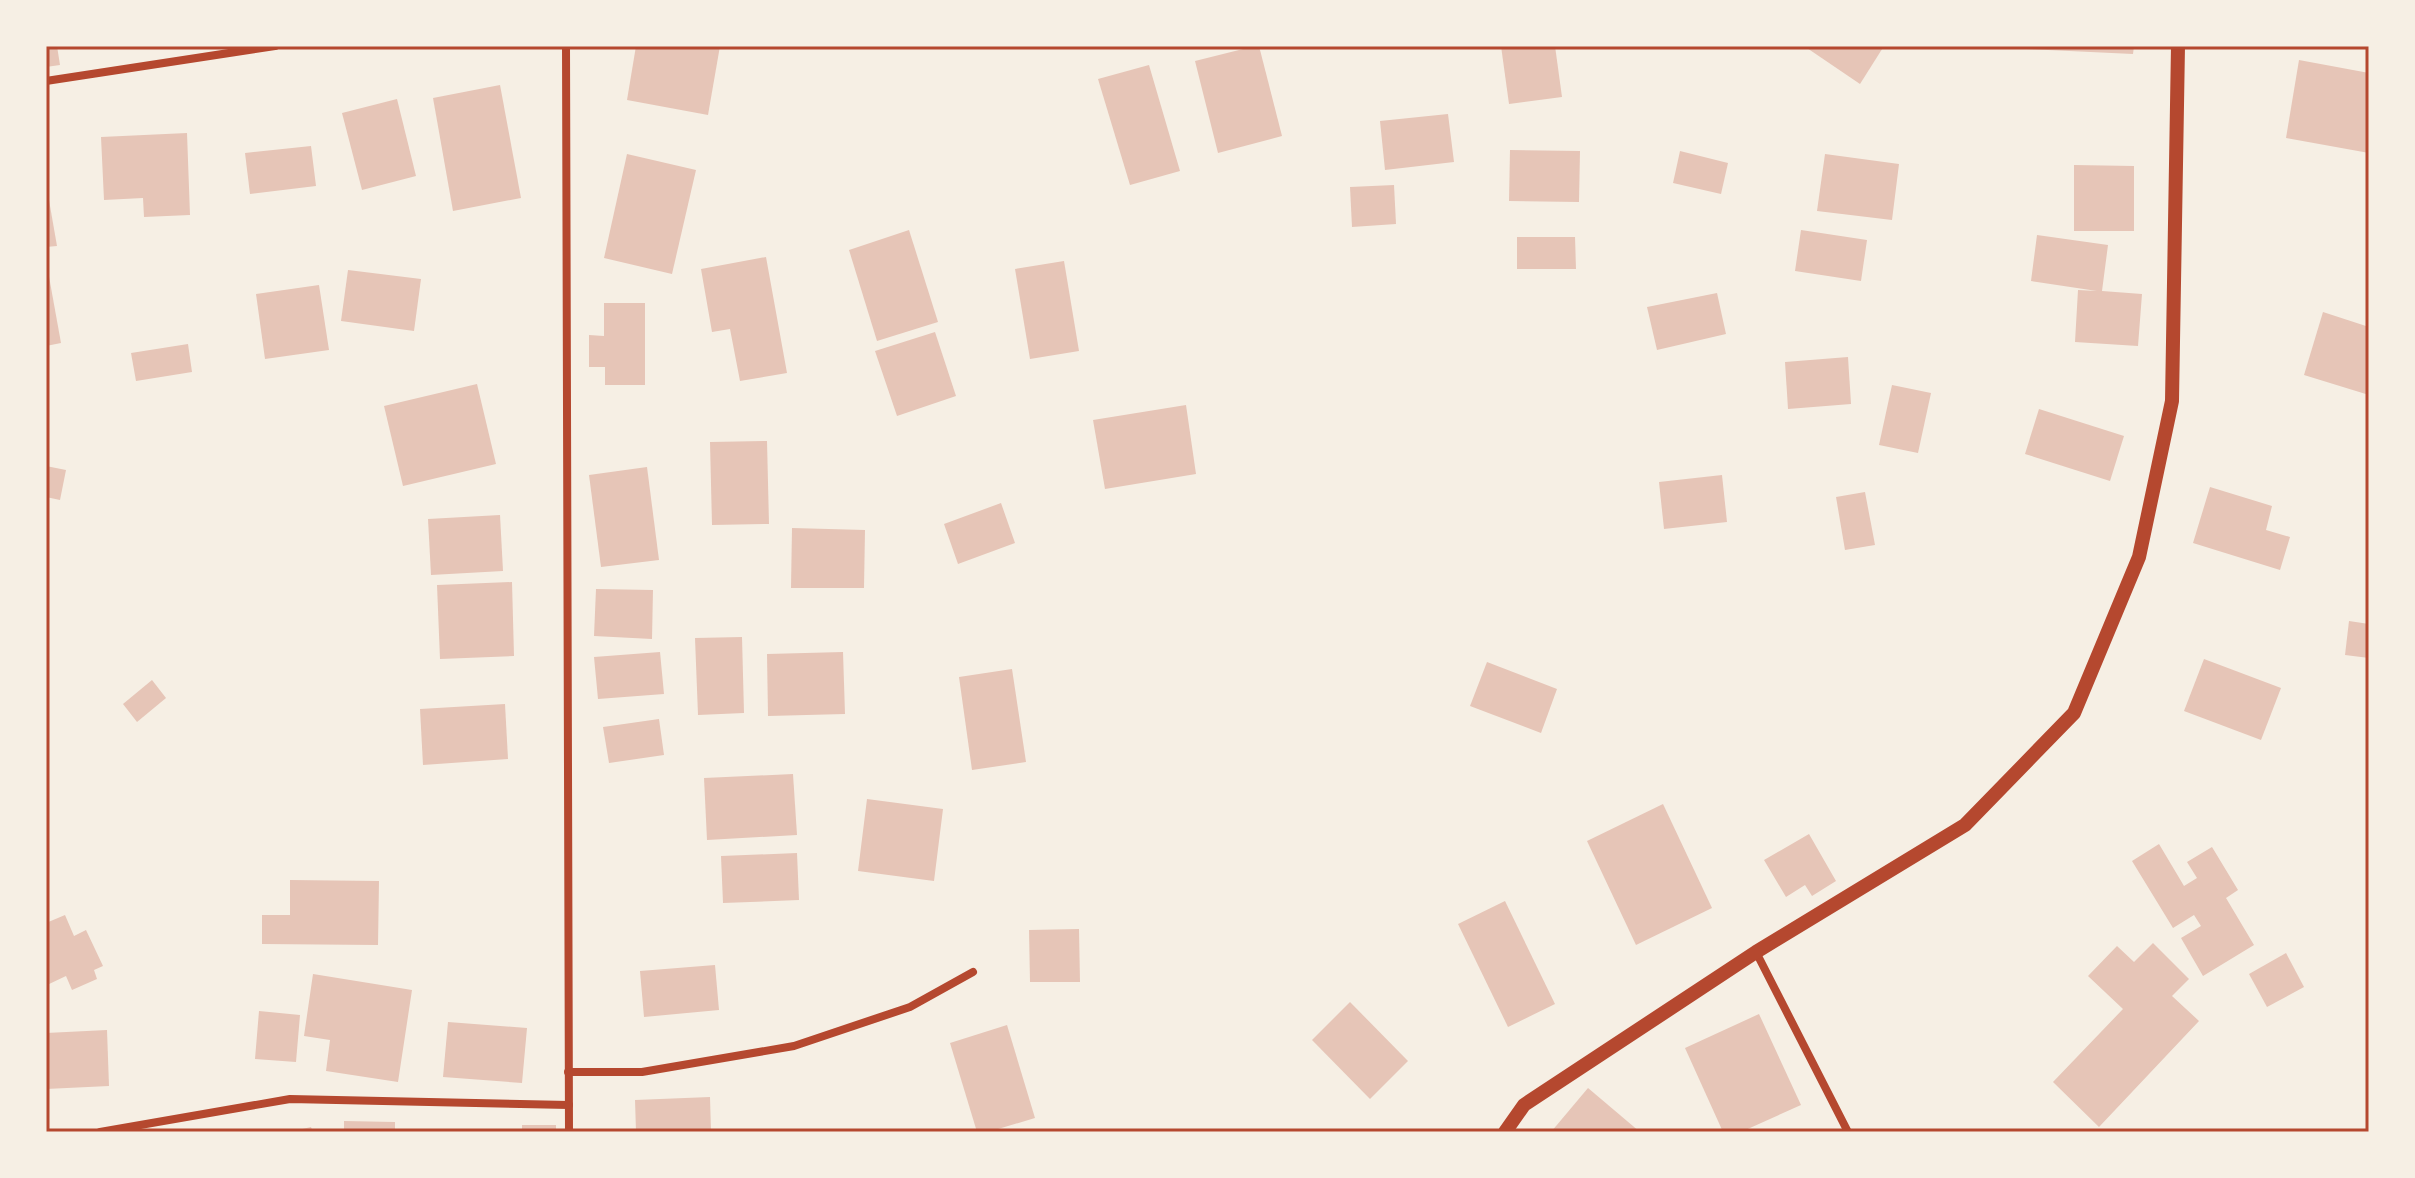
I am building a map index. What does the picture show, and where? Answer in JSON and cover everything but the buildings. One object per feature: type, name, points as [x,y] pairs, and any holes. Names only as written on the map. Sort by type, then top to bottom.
[{"type":"street","points":[[46,81],[275,46]]},
{"type":"street","points":[[566,46],[569,1132]]},
{"type":"street","points":[[1505,1132],[1524,1105],[1756,952],[1965,825],[2074,713],[2139,557],[2172,401],[2178,46]]},
{"type":"street","points":[[1756,952],[1848,1132]]},
{"type":"street","points":[[568,1072],[642,1072],[794,1046],[910,1007],[973,972]]},
{"type":"street","points":[[100,1132],[290,1099],[569,1105]]}]
